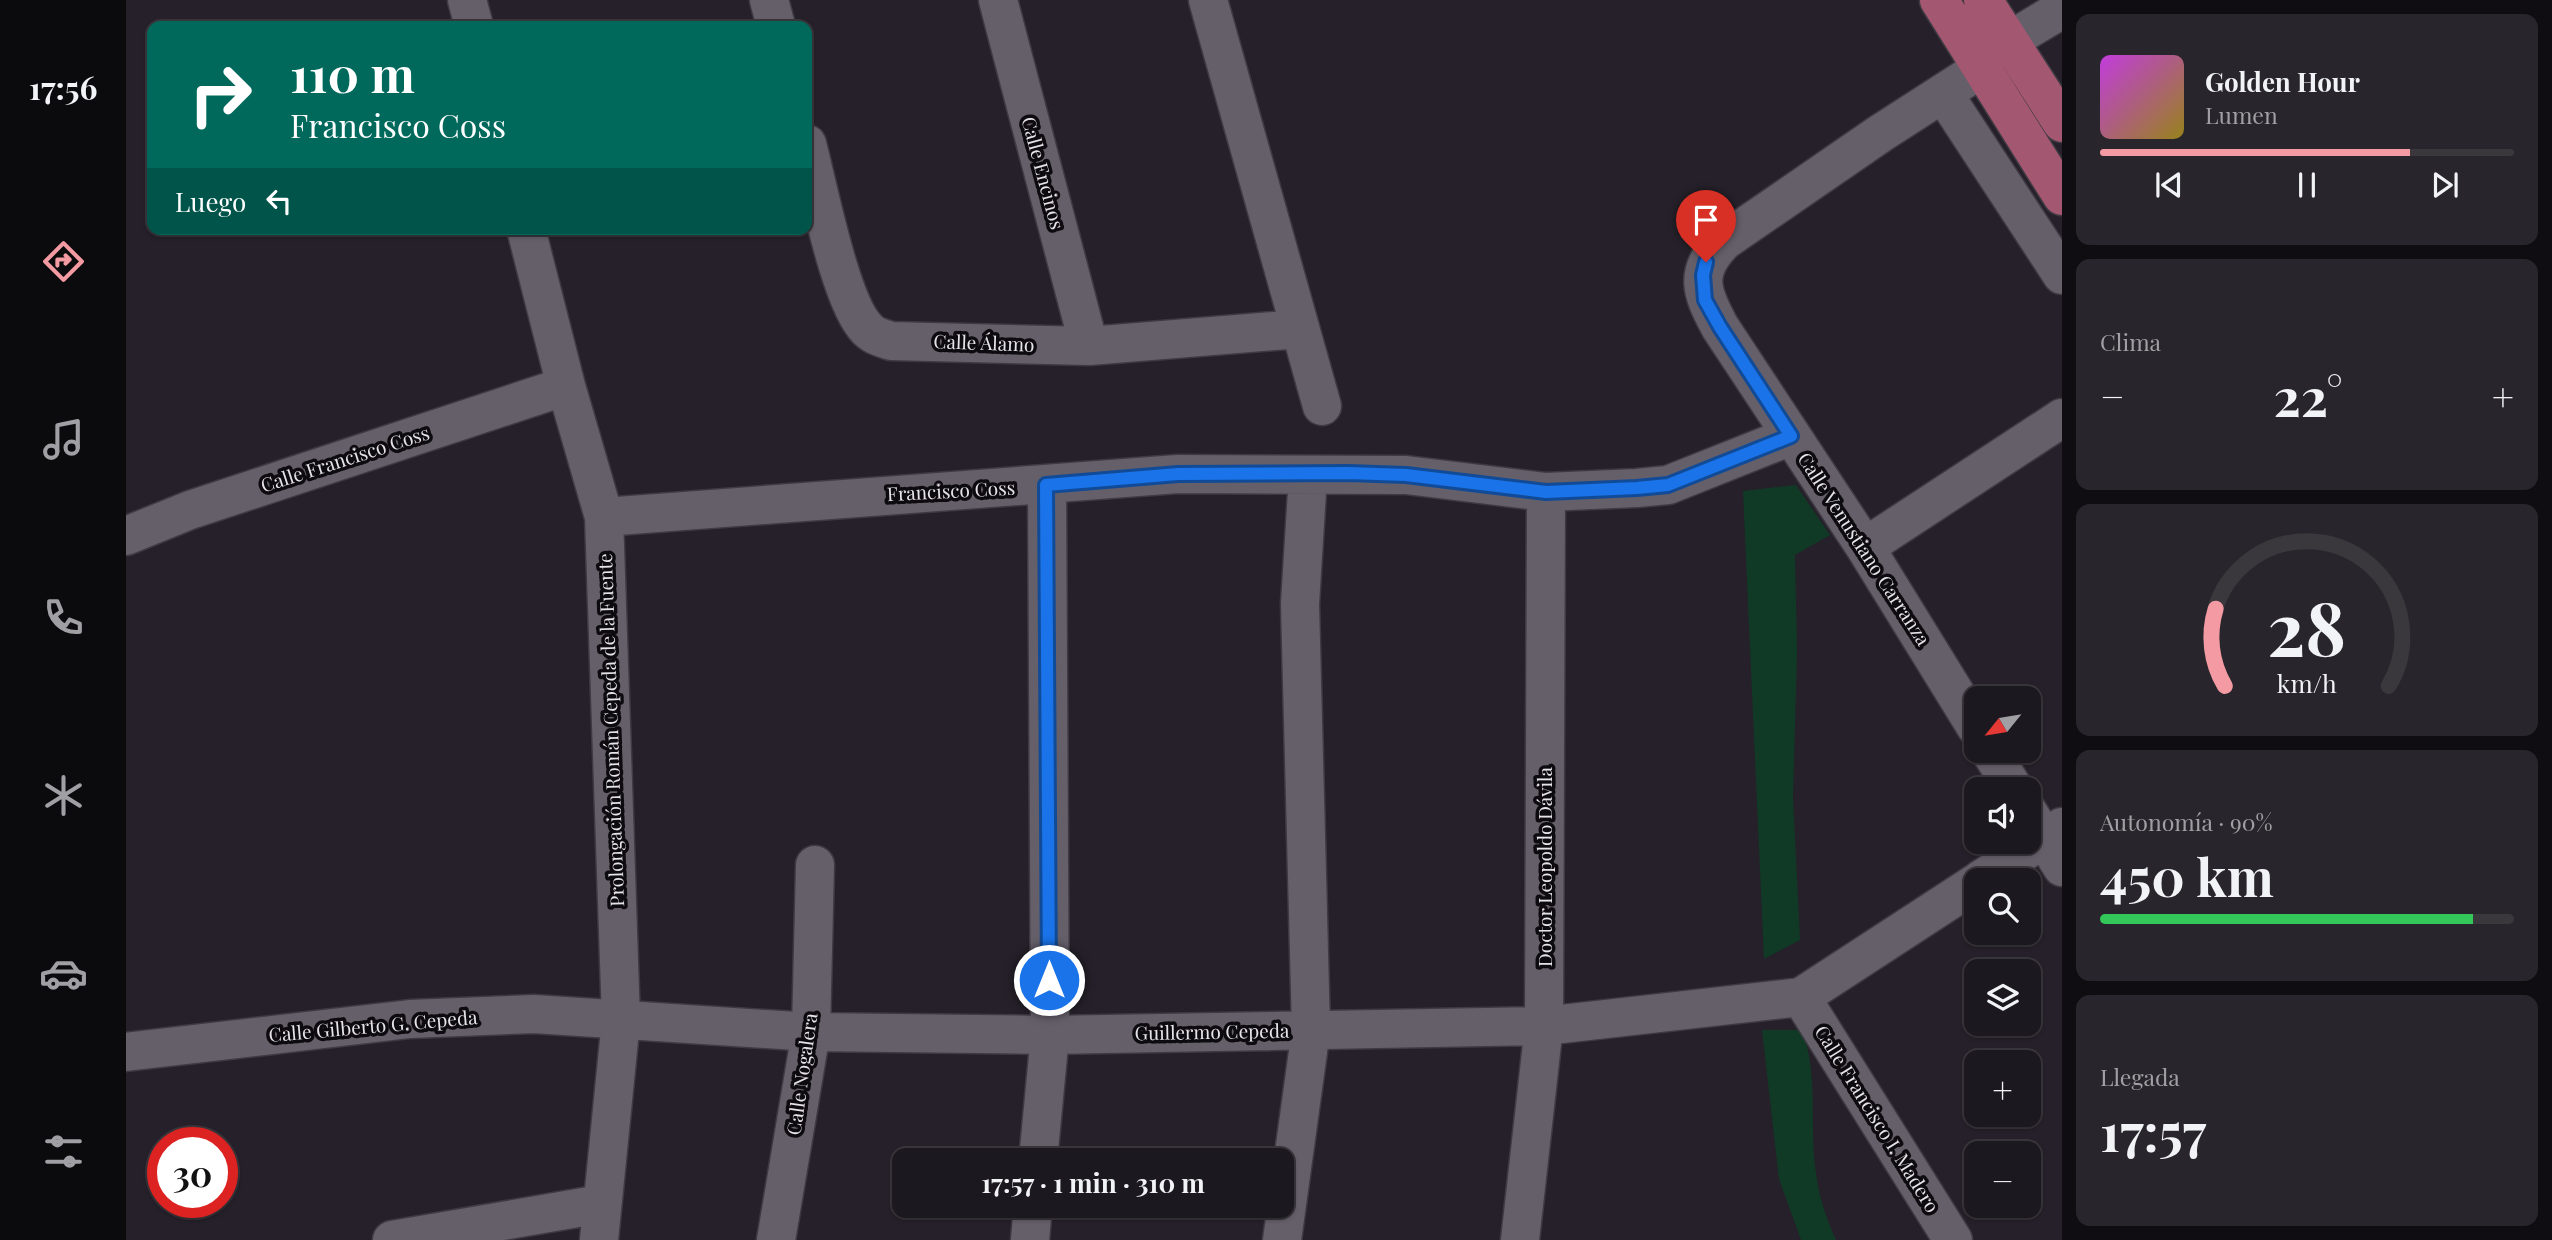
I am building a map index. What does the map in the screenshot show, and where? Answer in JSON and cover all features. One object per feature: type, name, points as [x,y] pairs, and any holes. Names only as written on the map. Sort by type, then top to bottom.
[{"type":"main road","points":[[1939,0],[2062,197]]},
{"type":"main road","points":[[1983,0],[2062,123]]},
{"type":"street","points":[[467,0],[473,21]]},
{"type":"street","points":[[769,0],[775,21]]},
{"type":"street","name":"Calle Encinos","points":[[998,0],[1088,346]]},
{"type":"street","points":[[1208,0],[1322,407]]},
{"type":"street","points":[[2009,41],[2062,9]]},
{"type":"street","name":"Calle Venustiano Carranza","points":[[1964,708],[1865,547],[1720,327],[1705,300],[1703,275],[1706,262],[1724,241],[1982,68]]},
{"type":"street","points":[[1943,93],[2062,275]]},
{"type":"street","name":"Calle Álamo","points":[[812,163],[845,290],[867,329],[891,341],[1088,346],[1299,329]]},
{"type":"street","name":"Prolongación Román Cepeda de la Fuente","points":[[528,235],[566,387],[604,517],[621,1020],[600,1222]]},
{"type":"street","name":"Calle Francisco Coss","points":[[126,536],[190,510],[566,387]]},
{"type":"street","points":[[1865,547],[2062,418]]},
{"type":"street","name":"Francisco Coss","points":[[604,517],[839,497],[1178,474],[1406,475],[1546,492],[1668,485],[1791,436]]},
{"type":"street","points":[[1282,1240],[1311,1030],[1300,604],[1308,475]]},
{"type":"street","points":[[1039,1148],[1050,1035],[1046,485]]},
{"type":"street","name":"Doctor Leopoldo Dávila","points":[[1520,1240],[1544,1026],[1546,492]]},
{"type":"street","points":[[2000,868],[2049,836]]},
{"type":"street","name":"Calle Nogalera","points":[[776,1240],[811,1032],[815,865]]},
{"type":"street","points":[[1801,997],[1964,891]]},
{"type":"street","name":"Guillermo Cepeda","points":[[621,1020],[811,1032],[1050,1035],[1544,1026],[1801,997]]},
{"type":"street","name":"Calle Francisco I. Madero","points":[[1801,997],[1953,1240]]},
{"type":"street","name":"Calle Gilberto G. Cepeda","points":[[126,1052],[410,1019],[534,1014],[621,1020]]},
{"type":"street","points":[[1030,1240],[1032,1218]]},
{"type":"street","points":[[392,1240],[600,1222]]},
{"type":"green space","points":[[1796,485],[1830,535],[1795,555],[1797,652],[1793,797],[1800,940],[1764,959],[1743,491]]},
{"type":"green space","points":[[1762,1030],[1802,1030],[1812,1083],[1817,1182],[1836,1240],[1801,1240],[1779,1179]]},
{"type":"route","points":[[1049,980],[1046,485],[1178,474],[1348,473],[1406,475],[1546,492],[1668,485],[1791,436],[1705,300],[1703,275],[1706,262]]}]
